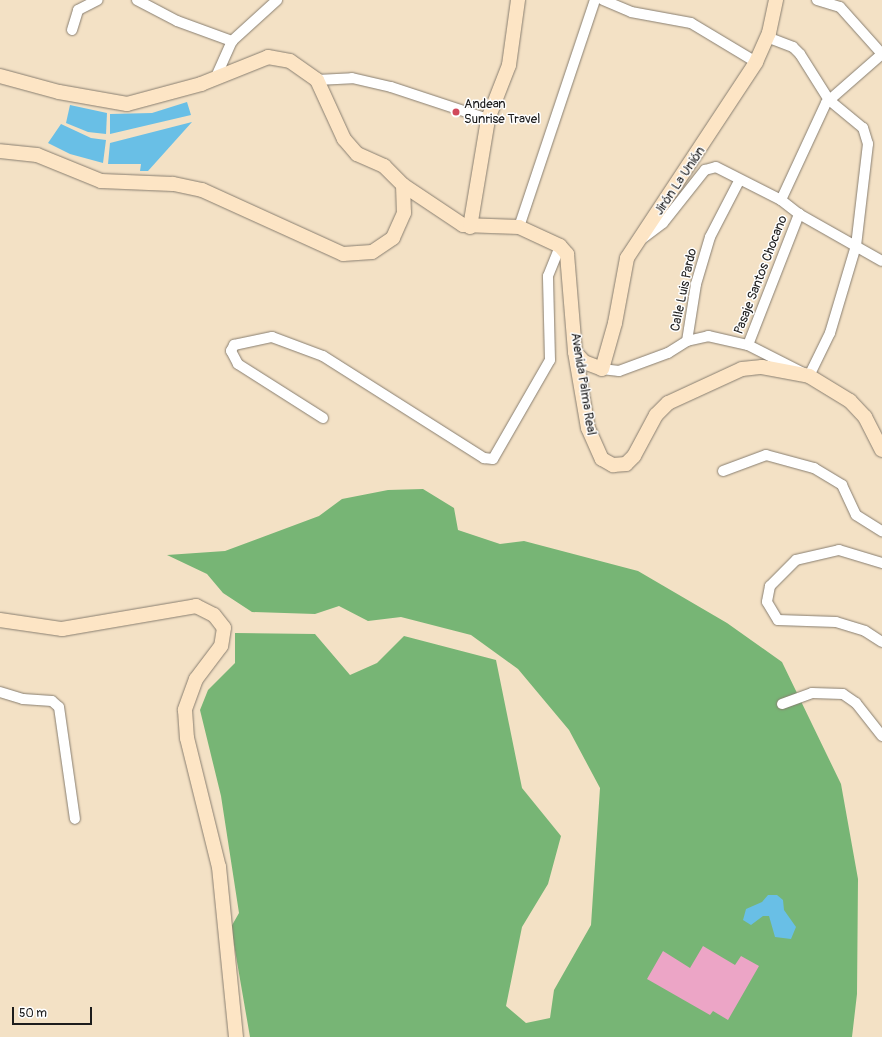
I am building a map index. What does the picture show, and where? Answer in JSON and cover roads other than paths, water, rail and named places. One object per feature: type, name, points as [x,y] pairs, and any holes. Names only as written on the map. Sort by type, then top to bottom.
[{"type":"main road","points":[[470,227],[488,119],[509,65],[518,0]]},
{"type":"main road","name":"Jirón La Unión","points":[[602,369],[615,323],[627,258],[756,62],[768,36],[776,0]]},
{"type":"main road","points":[[0,76],[59,92],[127,104],[215,79],[268,57],[290,61],[317,80],[344,139],[357,154],[384,166],[403,185],[470,227],[518,227],[560,246]]},
{"type":"main road","points":[[0,151],[37,155],[101,181],[173,184],[202,190],[342,254],[372,252],[393,238],[404,213],[403,185]]},
{"type":"main road","name":"Avenida Palma Real","points":[[560,246],[569,262],[575,352],[594,446],[602,459],[613,465],[626,464],[634,456],[656,415],[668,403],[742,369],[762,367],[809,376],[850,401],[865,417],[882,450]]},
{"type":"main road","points":[[575,352],[584,362],[602,369]]},
{"type":"main road","points":[[0,620],[62,629],[196,606],[214,615],[224,628],[221,646],[196,679],[185,710],[187,738],[220,868],[236,1037]]},
{"type":"street","points":[[72,30],[78,10],[98,0]]},
{"type":"street","points":[[137,0],[184,24],[232,41]]},
{"type":"street","points":[[215,79],[232,41],[277,0]]},
{"type":"street","points":[[518,227],[595,0]]},
{"type":"street","points":[[603,0],[631,12],[691,23],[756,62]]},
{"type":"street","points":[[781,200],[818,116],[829,100],[882,54],[840,7],[817,0]]},
{"type":"street","points":[[602,369],[619,371],[668,353],[687,341],[708,336],[748,345],[809,376],[830,333],[856,246],[867,135],[829,100],[797,51],[768,36]]},
{"type":"street","points":[[317,80],[352,78],[391,87],[488,119]]},
{"type":"street","points":[[637,243],[663,223],[705,170],[716,167],[739,181],[781,200],[799,214],[882,261]]},
{"type":"street","name":"Calle Luis Pardo","points":[[687,341],[706,248],[739,181]]},
{"type":"street","name":"Pasaje Santos Chocano","points":[[748,345],[799,214]]},
{"type":"street","points":[[323,418],[238,364],[231,351],[234,345],[272,337],[324,356],[484,458],[493,459],[550,360],[548,276],[560,246]]},
{"type":"street","points":[[724,471],[766,455],[814,468],[842,485],[856,515],[882,531]]},
{"type":"street","points":[[882,563],[839,550],[796,560],[778,576],[770,586],[767,602],[778,620],[836,622],[865,631],[882,642]]},
{"type":"street","points":[[0,692],[23,699],[52,701],[59,707],[75,820]]},
{"type":"street","points":[[782,704],[812,693],[843,694],[856,703],[882,736]]},
{"type":"water","points":[[187,102],[191,115],[110,134],[110,114],[152,113]]},
{"type":"water","points":[[70,105],[107,113],[106,134],[88,132],[66,123]]},
{"type":"water","points":[[192,122],[148,171],[140,171],[141,164],[108,164],[110,143]]},
{"type":"water","points":[[61,124],[91,138],[106,140],[103,163],[70,154],[48,143]]},
{"type":"water","points":[[768,895],[777,895],[783,900],[784,910],[796,927],[791,939],[775,937],[769,916],[763,916],[751,925],[743,920],[746,909],[762,902]]},
{"type":"place","name":"Andean Sunrise Travel","points":[[456,112]]}]
